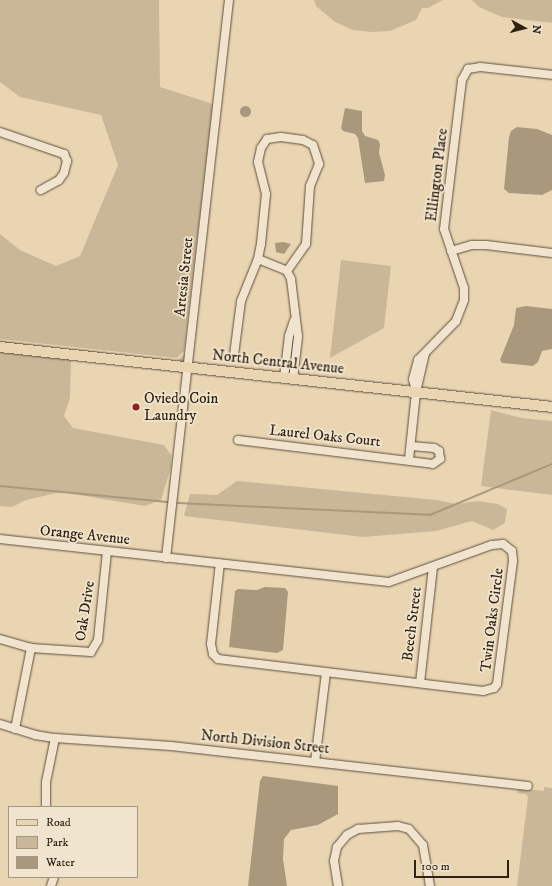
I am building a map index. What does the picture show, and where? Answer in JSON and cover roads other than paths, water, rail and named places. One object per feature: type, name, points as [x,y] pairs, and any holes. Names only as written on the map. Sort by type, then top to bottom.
[{"type":"main road","name":"North Central Avenue","points":[[0,347],[552,407]]},
{"type":"street","name":"Artesia Street","points":[[166,558],[229,0]]},
{"type":"street","name":"Ellington Place","points":[[416,392],[425,353],[456,321],[461,310],[464,288],[444,229],[462,80],[468,69],[480,67],[552,76]]},
{"type":"street","points":[[0,132],[64,154],[67,161],[64,173],[59,180],[41,190]]},
{"type":"street","points":[[234,355],[241,301],[258,259],[266,194],[258,162],[261,148],[267,139],[281,136],[303,140],[313,145],[319,164],[310,186],[306,244],[287,271]]},
{"type":"street","points":[[451,251],[472,245],[486,245],[552,253]]},
{"type":"street","points":[[258,259],[287,271],[295,293],[295,318],[298,337],[289,378]]},
{"type":"street","points":[[409,459],[416,392]]},
{"type":"street","name":"Laurel Oaks Court","points":[[238,440],[409,459],[433,464],[438,463],[441,455],[434,448],[411,446]]},
{"type":"street","name":"Orange Avenue","points":[[0,539],[166,558]]},
{"type":"street","name":"Twin Oaks Circle","points":[[166,558],[220,563],[389,582],[433,568],[498,544],[509,546],[513,554],[498,684],[494,688],[483,691],[218,659],[213,654],[211,644],[220,563]]},
{"type":"street","name":"Oak Drive","points":[[0,638],[30,648],[84,654],[91,652],[95,648],[108,552]]},
{"type":"street","name":"Beech Street","points":[[420,683],[433,568]]},
{"type":"street","points":[[15,730],[30,648]]},
{"type":"street","points":[[315,762],[326,673]]},
{"type":"street","name":"North Division Street","points":[[0,724],[15,730],[55,738],[171,746],[528,786]]},
{"type":"street","points":[[46,806],[46,782],[55,738]]},
{"type":"street","points":[[338,886],[334,861],[336,847],[347,835],[358,829],[398,826],[409,829],[424,845],[430,886]]},
{"type":"water","points":[[245,105],[249,107],[251,111],[249,115],[245,117],[241,115],[239,111],[241,107]]},
{"type":"water","points":[[345,108],[362,111],[362,131],[365,136],[378,140],[380,144],[379,153],[385,175],[384,181],[365,183],[358,138],[355,134],[343,131],[341,128]]},
{"type":"water","points":[[517,127],[537,129],[552,135],[552,190],[542,195],[509,193],[504,189],[509,137],[511,131]]},
{"type":"water","points":[[283,242],[291,244],[284,254],[276,252],[275,243]]},
{"type":"water","points":[[526,306],[552,309],[552,349],[542,351],[538,362],[533,366],[502,363],[500,360],[514,325],[516,308]]},
{"type":"water","points":[[265,587],[285,588],[288,592],[283,650],[277,653],[229,647],[235,591],[238,589],[257,590]]},
{"type":"water","points":[[263,776],[338,786],[338,814],[318,825],[291,830],[284,839],[283,859],[287,886],[248,886],[260,781]]},
{"type":"waterway","points":[[178,503],[430,515],[552,464]]},
{"type":"waterway","points":[[0,486],[167,502]]},
{"type":"place","name":"Oviedo Coin Laundry","points":[[136,407]]}]
